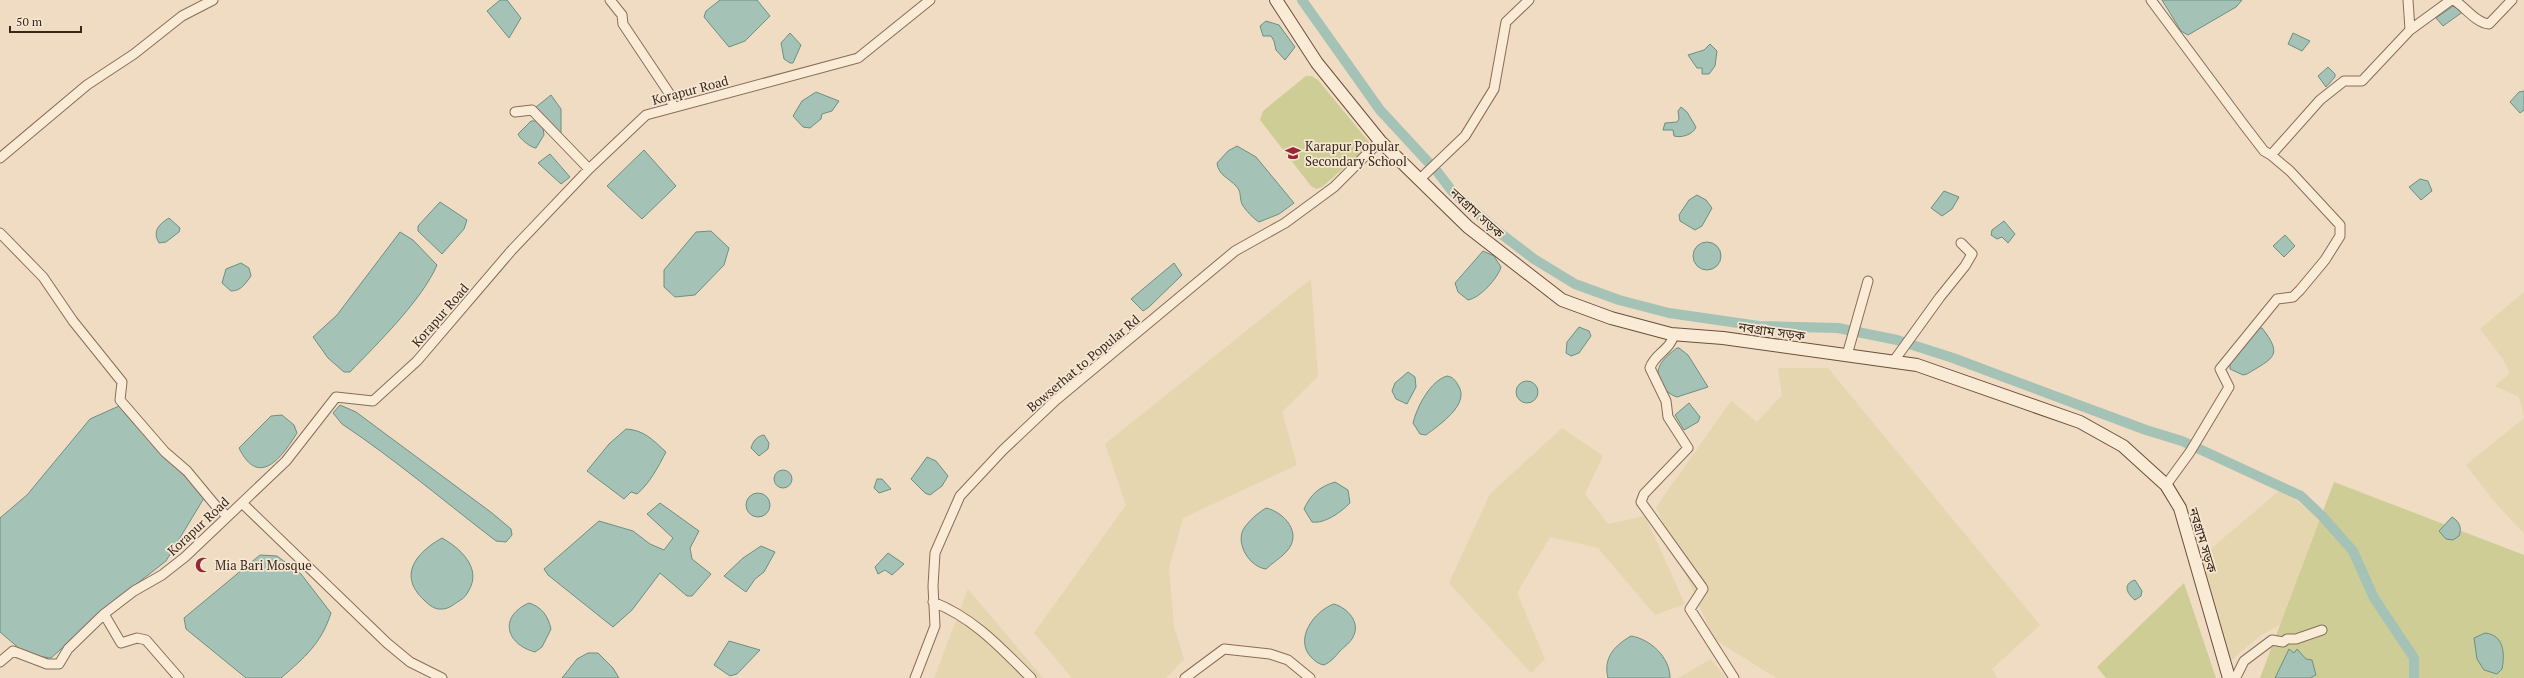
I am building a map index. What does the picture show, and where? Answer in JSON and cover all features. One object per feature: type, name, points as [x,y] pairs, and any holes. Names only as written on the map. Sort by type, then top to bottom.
[{"type":"main road","name":"নবগ্রাম সড়ক","points":[[1276,0],[1317,63],[1380,141],[1468,227],[1562,300],[1611,318],[1674,334],[1723,338],[1917,365],[2080,422],[2123,446],[2166,485],[2180,508],[2230,678]]},
{"type":"street","points":[[0,158],[87,86],[134,54],[182,16],[213,0]]},
{"type":"street","points":[[610,0],[622,15],[623,24],[669,93],[673,107]]},
{"type":"street","name":"Korapur Road","points":[[0,662],[13,651],[47,664],[58,664],[68,649],[104,614],[134,591],[186,557],[286,461],[336,397],[373,401],[417,361],[512,251],[589,169],[646,115],[858,58],[930,0]]},
{"type":"street","points":[[1420,179],[1465,136],[1494,89],[1506,22],[1529,0]]},
{"type":"street","points":[[2152,0],[2264,151],[2290,171],[2340,225],[2340,236],[2325,260],[2293,297],[2277,299],[2220,369],[2229,387],[2190,452],[2166,485]]},
{"type":"street","points":[[2408,0],[2410,30]]},
{"type":"street","points":[[2271,155],[2320,100],[2344,81],[2362,81],[2410,30],[2451,0]]},
{"type":"street","points":[[2454,0],[2467,8],[2482,24],[2489,24],[2512,0]]},
{"type":"street","points":[[515,112],[532,110],[589,169]]},
{"type":"street","name":"Bowserhat to Popular Rd","points":[[914,678],[934,626],[934,553],[960,496],[1003,450],[1056,400],[1236,251],[1285,223],[1334,187],[1380,141]]},
{"type":"street","points":[[0,233],[43,277],[73,321],[122,382],[120,400],[165,452],[187,471],[216,506],[227,516]]},
{"type":"street","points":[[1893,362],[1912,334],[1965,266],[1972,254],[1961,244]]},
{"type":"street","points":[[1847,355],[1868,281]]},
{"type":"street","points":[[1674,334],[1669,346],[1652,360],[1650,368],[1666,401],[1668,417],[1688,448],[1644,494],[1641,502],[1702,587],[1703,589],[1690,609],[1734,678]]},
{"type":"street","points":[[242,503],[387,643],[410,662],[442,678]]},
{"type":"street","points":[[933,602],[955,611],[974,624],[1002,648],[1032,678]]},
{"type":"street","points":[[104,614],[121,643],[137,638],[146,640],[179,678]]},
{"type":"street","points":[[2230,678],[2237,675],[2244,660],[2272,640],[2283,642],[2287,639],[2296,639],[2322,630]]},
{"type":"street","points":[[1185,678],[1224,649],[1270,654],[1288,660],[1310,678]]},
{"type":"shaded area","points":[[500,0],[507,0],[521,18],[509,38],[487,11]]},
{"type":"shaded area","points":[[720,0],[757,0],[770,16],[745,41],[729,47],[704,17],[706,11]]},
{"type":"shaded area","points":[[2162,0],[2242,0],[2236,7],[2188,35],[2181,31]]},
{"type":"shaded area","points":[[2453,6],[2464,11],[2443,26],[2436,18]]},
{"type":"shaded area","points":[[1266,21],[1279,25],[1295,47],[1285,60],[1276,50],[1271,36],[1263,36],[1260,26]]},
{"type":"shaded area","points":[[790,33],[801,45],[793,63],[790,63],[784,59],[781,43]]},
{"type":"shaded area","points":[[2293,33],[2310,41],[2302,51],[2288,44]]},
{"type":"shaded area","points":[[1710,44],[1717,51],[1715,66],[1709,74],[1702,74],[1702,68],[1697,68],[1688,55],[1704,50]]},
{"type":"shaded area","points":[[2328,67],[2335,74],[2335,77],[2326,87],[2318,76]]},
{"type":"shaded area","points":[[1306,76],[1312,76],[1318,80],[1369,142],[1369,146],[1322,187],[1316,189],[1311,186],[1260,120],[1263,111]]},
{"type":"shaded area","points":[[2524,91],[2524,110],[2520,113],[2510,102],[2519,92]]},
{"type":"shaded area","points":[[816,92],[839,101],[832,111],[822,114],[821,119],[810,128],[803,127],[793,116],[802,101]]},
{"type":"shaded area","points":[[551,95],[561,109],[561,134],[536,107]]},
{"type":"shaded area","points":[[1681,107],[1687,112],[1696,127],[1692,132],[1680,137],[1674,136],[1673,130],[1663,130],[1665,123],[1677,122],[1679,119],[1678,111]]},
{"type":"shaded area","points":[[531,121],[536,121],[543,128],[544,135],[536,148],[531,146],[518,134]]},
{"type":"shaded area","points":[[1237,146],[1256,157],[1294,203],[1279,214],[1259,222],[1245,209],[1242,204],[1238,188],[1219,171],[1217,163],[1228,151]]},
{"type":"shaded area","points":[[644,150],[676,186],[642,219],[607,186]]},
{"type":"shaded area","points":[[550,154],[570,177],[561,184],[538,163]]},
{"type":"shaded area","points":[[2420,179],[2428,181],[2432,191],[2421,200],[2409,187]]},
{"type":"shaded area","points":[[1944,191],[1959,197],[1952,209],[1942,216],[1931,208]]},
{"type":"shaded area","points":[[1697,195],[1706,200],[1712,208],[1702,226],[1695,230],[1680,221],[1679,215],[1689,200]]},
{"type":"shaded area","points":[[440,202],[467,220],[464,229],[442,254],[418,231],[418,226]]},
{"type":"shaded area","points":[[169,218],[180,228],[179,232],[166,242],[159,243],[156,231],[162,223]]},
{"type":"shaded area","points":[[2004,221],[2015,234],[2008,243],[2002,237],[1997,239],[1991,235],[1992,230]]},
{"type":"shaded area","points":[[711,231],[729,248],[724,265],[695,295],[675,297],[664,287],[664,270],[696,232]]},
{"type":"shaded area","points":[[400,232],[413,240],[437,265],[421,293],[398,321],[350,372],[344,372],[328,358],[313,337],[337,315]]},
{"type":"shaded area","points":[[2285,235],[2295,246],[2284,257],[2273,246]]},
{"type":"shaded area","points":[[1707,242],[1717,246],[1721,256],[1717,266],[1707,270],[1697,266],[1693,256],[1697,246]]},
{"type":"shaded area","points":[[1483,251],[1494,256],[1501,267],[1496,277],[1483,292],[1468,300],[1458,292],[1455,283]]},
{"type":"shaded area","points":[[241,263],[249,268],[251,276],[238,290],[231,291],[222,283],[226,269]]},
{"type":"shaded area","points":[[1174,263],[1182,275],[1143,311],[1131,299]]},
{"type":"shaded area","points":[[1311,279],[1318,376],[1282,412],[1297,465],[1183,518],[1169,568],[1174,627],[1184,659],[1166,678],[1072,678],[1034,633],[1126,505],[1105,444]]},
{"type":"shaded area","points":[[2524,292],[2524,418],[2519,397],[2495,386],[2510,373],[2503,359],[2480,329]]},
{"type":"shaded area","points":[[1579,327],[1589,331],[1591,336],[1579,353],[1571,356],[1566,353],[1567,342]]},
{"type":"shaded area","points":[[2258,328],[2262,328],[2273,345],[2274,351],[2272,356],[2269,360],[2247,374],[2243,375],[2230,369],[2230,361]]},
{"type":"shaded area","points":[[1677,348],[1688,355],[1708,387],[1677,397],[1670,394],[1664,388],[1659,378],[1659,368],[1664,359]]},
{"type":"shaded area","points":[[1778,368],[1828,368],[2040,625],[1992,669],[1997,678],[1776,678],[1714,639],[1656,507],[1731,401],[1757,422],[1782,395]]},
{"type":"shaded area","points":[[1408,372],[1415,377],[1416,387],[1407,404],[1396,399],[1392,391],[1395,383]]},
{"type":"shaded area","points":[[1447,376],[1455,380],[1461,392],[1457,407],[1445,420],[1426,435],[1420,434],[1413,423],[1421,402],[1435,383]]},
{"type":"shaded area","points":[[1527,381],[1535,384],[1538,392],[1535,400],[1527,403],[1519,400],[1516,392],[1519,384]]},
{"type":"shaded area","points":[[1689,403],[1700,417],[1698,422],[1684,430],[1675,415]]},
{"type":"shaded area","points":[[340,405],[356,412],[492,513],[511,529],[512,535],[506,542],[496,541],[401,467],[342,424],[333,413]]},
{"type":"shaded area","points":[[119,406],[204,498],[166,561],[116,600],[51,658],[27,655],[0,632],[0,518],[27,495],[90,419]]},
{"type":"shaded area","points":[[282,415],[294,425],[297,433],[284,451],[270,465],[262,468],[254,466],[247,460],[239,448],[271,416]]},
{"type":"shaded area","points":[[2524,418],[2524,534],[2493,500],[2466,465]]},
{"type":"shaded area","points":[[1562,428],[1603,456],[1585,494],[1608,524],[1645,516],[1685,604],[1655,615],[1598,548],[1550,537],[1517,593],[1545,659],[1531,673],[1449,583],[1490,494]]},
{"type":"shaded area","points":[[626,429],[638,431],[666,452],[642,490],[637,494],[631,492],[624,499],[587,471],[609,444]]},
{"type":"shaded area","points":[[764,435],[769,443],[768,449],[759,456],[751,448],[759,436]]},
{"type":"shaded area","points":[[927,457],[936,461],[948,476],[942,486],[930,495],[925,493],[911,479]]},
{"type":"shaded area","points":[[779,470],[787,470],[792,475],[790,486],[787,488],[779,488],[774,483],[774,475]]},
{"type":"shaded area","points":[[877,479],[882,479],[891,489],[879,493],[874,488]]},
{"type":"shaded area","points":[[1335,482],[1348,490],[1350,503],[1327,519],[1312,522],[1304,509],[1316,492],[1324,486]]},
{"type":"shaded area","points":[[2334,482],[2524,555],[2524,678],[2260,678]]},
{"type":"shaded area","points":[[2280,490],[2291,496],[2320,520],[2303,611],[2260,636],[2229,662],[2200,558]]},
{"type":"shaded area","points":[[753,493],[763,493],[770,500],[770,510],[763,517],[753,517],[746,510],[746,500]]},
{"type":"shaded area","points":[[660,503],[699,531],[690,548],[692,559],[711,574],[692,596],[687,596],[660,573],[632,610],[613,627],[548,575],[544,569],[599,521],[633,531],[650,544],[664,550],[673,538],[647,514]]},
{"type":"shaded area","points":[[1266,508],[1273,510],[1285,519],[1289,524],[1293,537],[1287,551],[1266,569],[1250,560],[1243,548],[1241,536],[1248,523]]},
{"type":"shaded area","points":[[2452,517],[2459,523],[2460,528],[2459,536],[2453,540],[2446,539],[2439,531]]},
{"type":"shaded area","points":[[442,538],[462,553],[471,567],[473,574],[472,582],[465,597],[445,609],[439,609],[428,604],[416,591],[412,582],[411,573],[418,557]]},
{"type":"shaded area","points":[[761,546],[775,552],[764,572],[755,579],[746,592],[724,576],[743,558]]},
{"type":"shaded area","points":[[888,553],[904,564],[892,575],[885,570],[878,574],[875,567]]},
{"type":"shaded area","points":[[260,555],[277,556],[301,574],[331,613],[317,642],[305,656],[281,678],[246,678],[186,629],[184,618]]},
{"type":"shaded area","points":[[2135,580],[2142,591],[2141,596],[2135,600],[2128,592],[2127,587],[2128,584]]},
{"type":"shaded area","points":[[2184,583],[2216,678],[2106,678],[2097,667]]},
{"type":"shaded area","points":[[968,589],[1043,678],[934,678]]},
{"type":"shaded area","points":[[529,603],[538,607],[544,613],[551,629],[542,647],[535,652],[517,643],[512,636],[510,629],[510,622],[513,615]]},
{"type":"shaded area","points":[[1334,604],[1344,609],[1352,617],[1355,632],[1349,643],[1333,659],[1324,665],[1315,661],[1306,650],[1306,634],[1313,619]]},
{"type":"shaded area","points":[[2485,633],[2496,637],[2502,646],[2502,669],[2497,674],[2484,670],[2477,659],[2474,638]]},
{"type":"shaded area","points":[[1631,636],[1645,641],[1658,650],[1667,663],[1670,678],[1608,678],[1607,664],[1611,653],[1615,648]]},
{"type":"shaded area","points":[[729,641],[760,650],[737,674],[730,676],[714,665]]},
{"type":"shaded area","points":[[2289,649],[2294,653],[2297,649],[2306,659],[2312,660],[2316,675],[2310,678],[2275,678]]},
{"type":"shaded area","points":[[588,653],[598,653],[613,668],[619,678],[562,678],[577,659]]},
{"type":"shaded area","points":[[1711,659],[1726,678],[1678,678]]},
{"type":"waterway","points":[[1302,0],[1380,110],[1429,163]]},
{"type":"waterway","points":[[1436,170],[1452,191],[1500,233],[1534,259],[1575,284],[1619,300],[1669,313],[1759,326],[1838,328],[1897,340],[1953,358],[2146,430],[2182,441],[2301,496],[2322,516],[2353,551],[2374,598],[2414,658],[2414,678]]},
{"type":"place","name":"Karapur Popular Secondary School","points":[[1293,153]]},
{"type":"place","name":"Mia Bari Mosque","points":[[203,565]]}]
